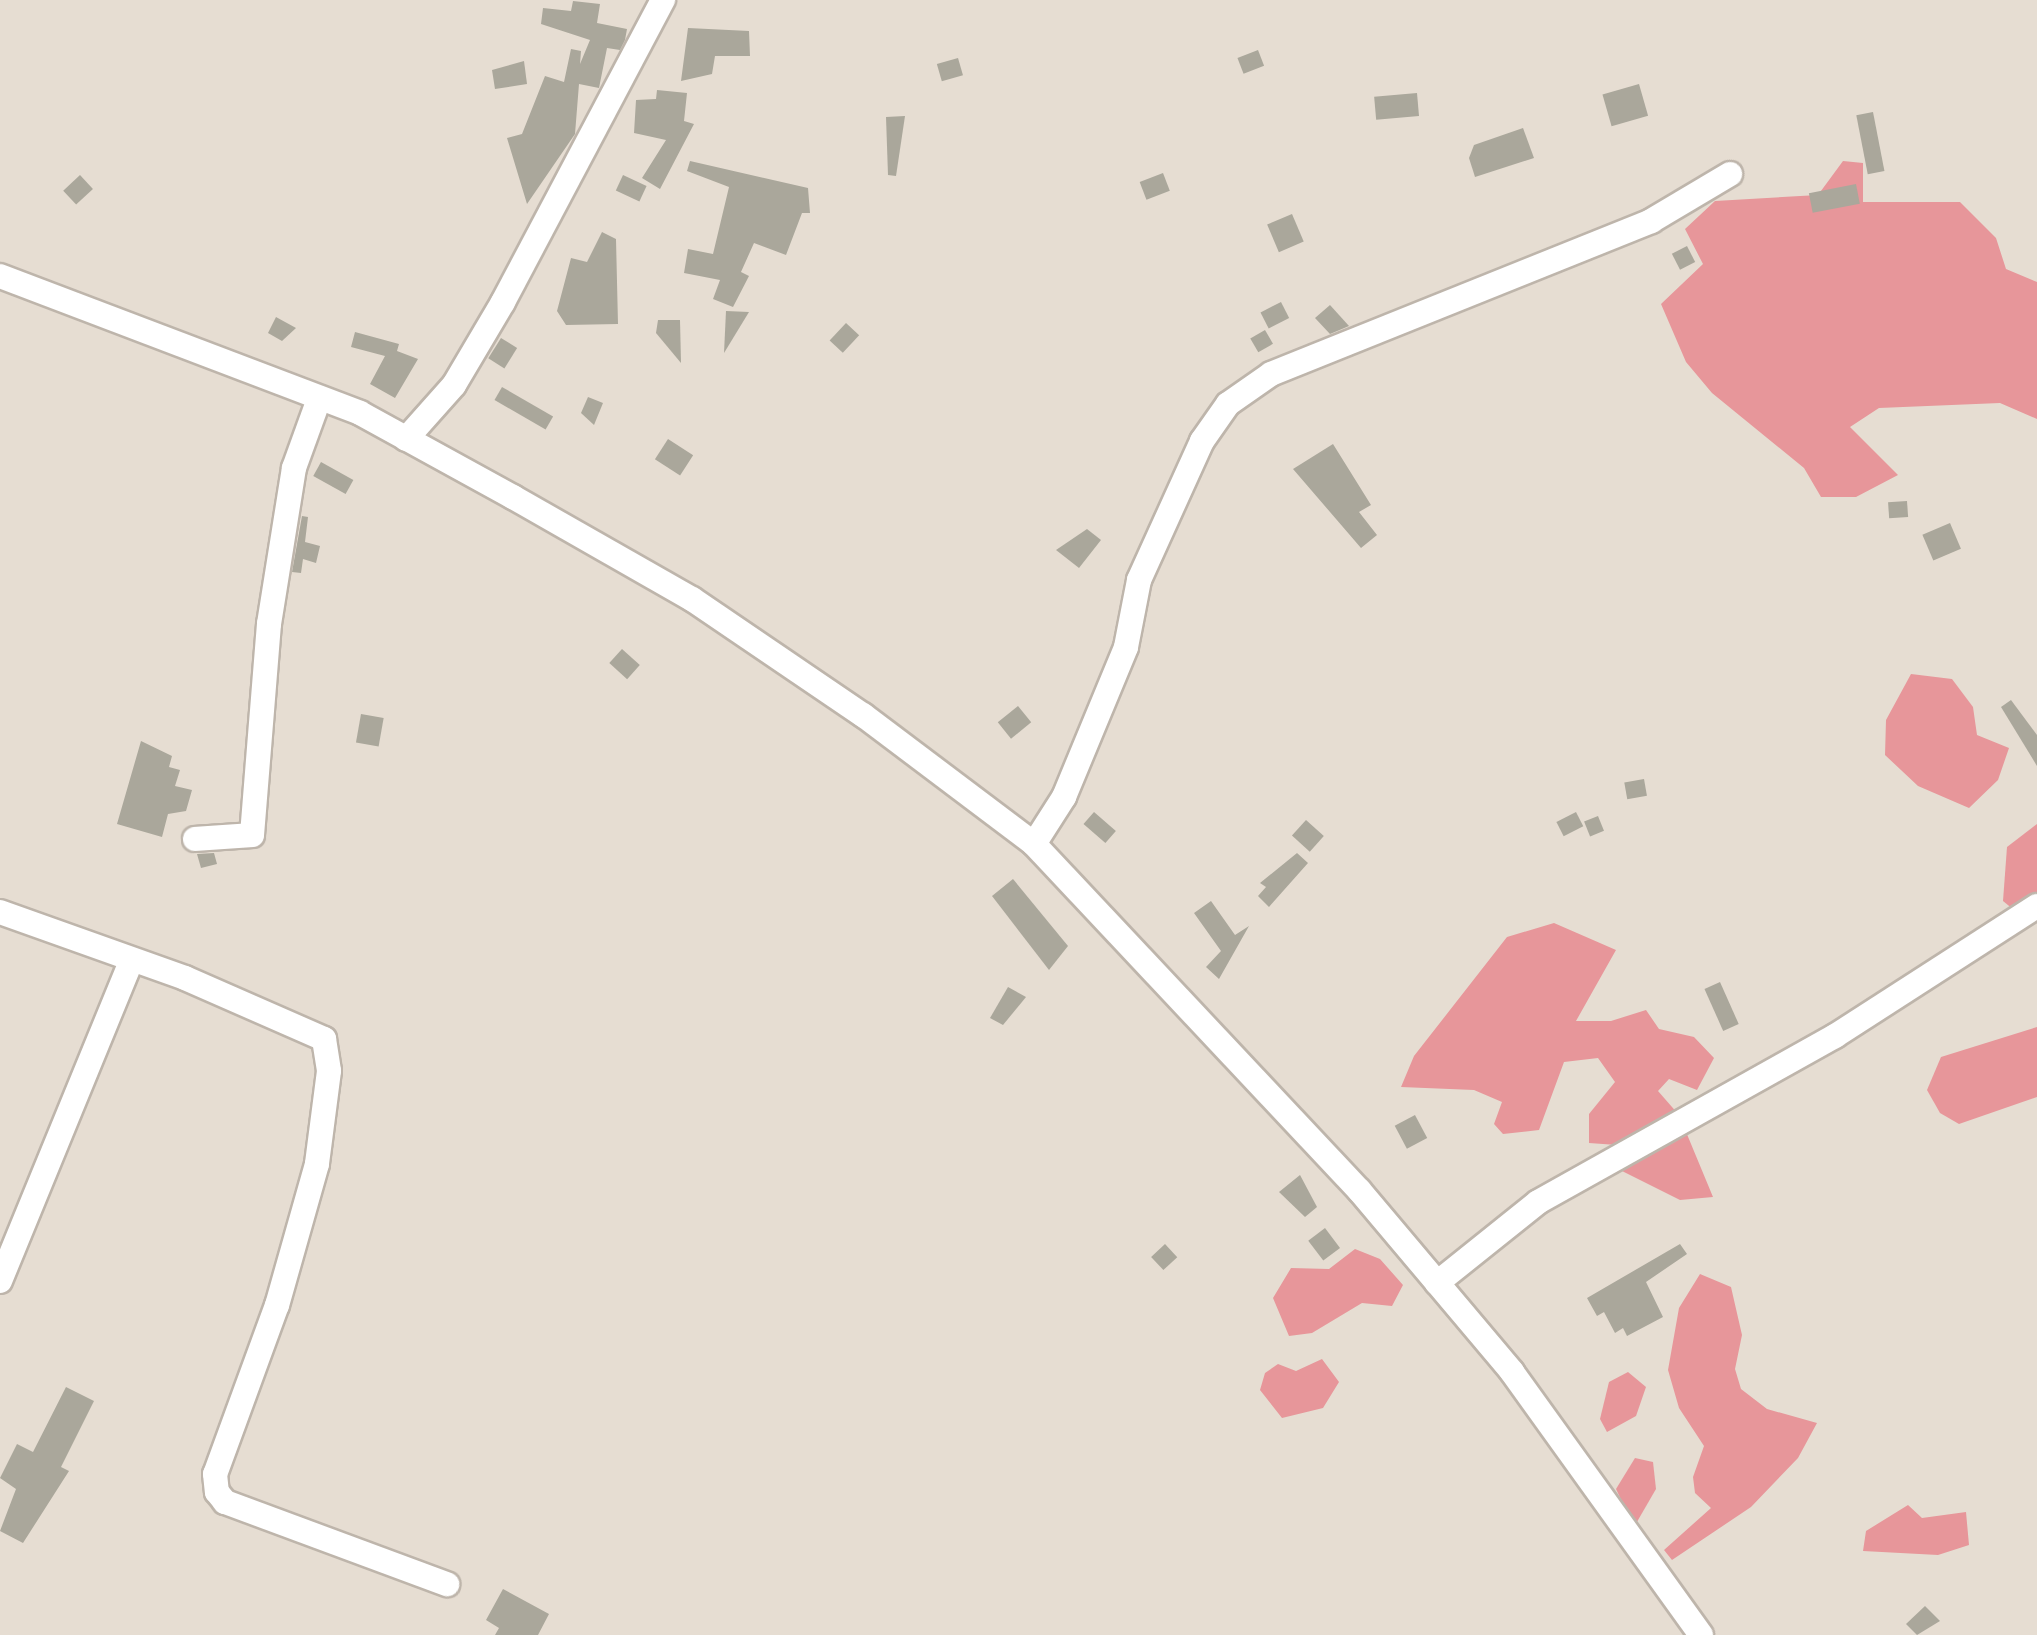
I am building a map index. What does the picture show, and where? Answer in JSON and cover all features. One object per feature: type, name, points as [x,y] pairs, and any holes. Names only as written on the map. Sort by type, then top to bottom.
[{"type":"street","points":[[406,439],[454,385],[503,302],[663,0]]},
{"type":"street","points":[[1034,844],[1064,797],[1126,647],[1139,580],[1202,441],[1228,404],[1271,374],[1651,221],[1730,174]]},
{"type":"street","points":[[0,276],[319,399],[406,439],[692,599],[863,715],[1034,844],[1272,1095],[1437,1283],[1512,1372],[1701,1635]]},
{"type":"street","points":[[195,839],[252,835],[271,608],[294,468],[319,399]]},
{"type":"street","points":[[1437,1283],[1538,1202],[1835,1036],[2037,906]]},
{"type":"street","points":[[0,912],[306,1026],[328,1051],[307,1204],[215,1474],[217,1492],[225,1502],[447,1584]]},
{"type":"street","points":[[0,1281],[131,962]]},
{"type":"shaded area","points":[[1843,161],[1863,163],[1863,202],[1960,202],[1996,238],[2006,269],[2037,282],[2037,419],[2000,403],[1879,408],[1850,427],[1898,475],[1856,497],[1821,497],[1804,468],[1712,393],[1686,362],[1661,304],[1703,264],[1685,229],[1715,201],[1818,195]]},
{"type":"shaded area","points":[[1911,674],[1952,679],[1973,707],[1977,735],[2009,748],[1998,780],[1969,808],[1918,786],[1885,755],[1886,720]]},
{"type":"shaded area","points":[[2037,824],[2037,896],[2014,910],[2003,901],[2007,847]]},
{"type":"shaded area","points":[[1554,923],[1616,950],[1576,1021],[1611,1021],[1646,1010],[1659,1029],[1694,1037],[1714,1058],[1697,1090],[1669,1079],[1658,1091],[1679,1115],[1713,1197],[1680,1200],[1622,1171],[1631,1146],[1589,1143],[1589,1114],[1615,1082],[1598,1058],[1564,1062],[1539,1130],[1503,1134],[1494,1124],[1502,1102],[1474,1090],[1401,1087],[1414,1056],[1507,937]]},
{"type":"shaded area","points":[[2037,1027],[2037,1097],[1959,1124],[1940,1113],[1927,1090],[1941,1057]]},
{"type":"shaded area","points":[[1355,1249],[1380,1259],[1403,1285],[1392,1306],[1362,1303],[1312,1333],[1289,1336],[1273,1298],[1291,1268],[1329,1269]]},
{"type":"shaded area","points":[[1700,1274],[1731,1287],[1742,1335],[1735,1369],[1741,1389],[1767,1409],[1817,1423],[1798,1458],[1751,1507],[1672,1560],[1664,1550],[1711,1508],[1695,1493],[1693,1477],[1704,1446],[1679,1408],[1668,1370],[1679,1308]]},
{"type":"shaded area","points":[[1322,1359],[1339,1382],[1323,1408],[1282,1418],[1260,1390],[1265,1373],[1278,1364],[1296,1371]]},
{"type":"shaded area","points":[[1628,1372],[1646,1387],[1636,1416],[1607,1432],[1600,1419],[1609,1382]]},
{"type":"shaded area","points":[[1635,1458],[1653,1462],[1656,1489],[1634,1527],[1616,1489]]},
{"type":"shaded area","points":[[1908,1505],[1922,1518],[1966,1512],[1969,1545],[1938,1555],[1863,1551],[1866,1531]]},
{"type":"building","points":[[573,1],[600,4],[597,23],[627,29],[625,40],[620,50],[607,48],[599,88],[579,84],[575,134],[527,204],[507,138],[522,134],[545,76],[564,82],[571,49],[581,51],[580,64],[590,40],[541,24],[543,8],[571,11]]},
{"type":"building","points":[[688,28],[749,31],[750,56],[715,56],[712,74],[681,81]]},
{"type":"building","points":[[1258,50],[1264,66],[1244,74],[1237,58]]},
{"type":"building","points":[[958,58],[963,75],[942,81],[937,64]]},
{"type":"building","points":[[524,61],[527,84],[495,89],[492,70]]},
{"type":"building","points":[[1639,84],[1648,116],[1612,126],[1602,94]]},
{"type":"building","points":[[657,90],[687,93],[684,121],[694,124],[660,189],[642,178],[666,140],[634,133],[636,100],[656,99]]},
{"type":"building","points":[[1417,93],[1419,116],[1376,120],[1374,97]]},
{"type":"building","points":[[1873,112],[1884,171],[1868,174],[1856,115]]},
{"type":"building","points":[[905,116],[896,176],[888,175],[886,117]]},
{"type":"building","points":[[1523,128],[1534,158],[1475,177],[1469,158],[1474,145]]},
{"type":"building","points":[[690,161],[808,188],[810,213],[802,213],[786,255],[754,243],[741,272],[749,276],[733,307],[713,299],[720,280],[684,273],[688,249],[713,254],[729,187],[687,171]]},
{"type":"building","points":[[1163,173],[1170,191],[1146,200],[1140,182]]},
{"type":"building","points":[[80,175],[93,189],[76,205],[63,191]]},
{"type":"building","points":[[623,175],[647,186],[639,201],[616,190]]},
{"type":"building","points":[[1856,184],[1860,204],[1813,213],[1809,193]]},
{"type":"building","points":[[1292,214],[1304,242],[1279,252],[1267,225]]},
{"type":"building","points":[[602,232],[616,239],[618,324],[566,325],[557,311],[571,258],[587,262]]},
{"type":"building","points":[[1687,246],[1695,262],[1680,270],[1672,254]]},
{"type":"building","points":[[1281,302],[1289,318],[1269,328],[1261,312]]},
{"type":"building","points":[[1330,305],[1349,326],[1330,334],[1315,318]]},
{"type":"building","points":[[726,311],[749,312],[724,353]]},
{"type":"building","points":[[276,317],[296,328],[282,341],[268,333]]},
{"type":"building","points":[[658,320],[680,320],[681,363],[656,333]]},
{"type":"building","points":[[846,323],[859,335],[843,353],[830,341]]},
{"type":"building","points":[[1265,330],[1273,344],[1258,352],[1250,338]]},
{"type":"building","points":[[355,332],[399,344],[397,351],[418,359],[395,398],[370,384],[385,356],[351,347]]},
{"type":"building","points":[[501,338],[517,348],[504,368],[488,358]]},
{"type":"building","points":[[502,387],[553,416],[546,429],[494,400]]},
{"type":"building","points":[[588,397],[603,403],[594,425],[581,413]]},
{"type":"building","points":[[668,439],[693,455],[680,475],[655,459]]},
{"type":"building","points":[[1333,444],[1371,505],[1359,512],[1377,535],[1361,548],[1293,469]]},
{"type":"building","points":[[321,462],[353,480],[346,494],[313,476]]},
{"type":"building","points":[[1907,501],[1908,517],[1889,518],[1888,502]]},
{"type":"building","points":[[302,516],[308,517],[305,542],[320,546],[316,563],[303,559],[301,573],[292,572]]},
{"type":"building","points":[[1950,523],[1961,549],[1933,560],[1922,535]]},
{"type":"building","points":[[1087,529],[1101,540],[1079,568],[1056,550]]},
{"type":"building","points":[[622,649],[640,665],[627,679],[609,663]]},
{"type":"building","points":[[2011,700],[2037,735],[2037,766],[2001,707]]},
{"type":"building","points":[[1018,706],[1031,722],[1011,739],[998,722]]},
{"type":"building","points":[[361,714],[384,718],[379,747],[356,743]]},
{"type":"building","points":[[141,741],[172,756],[169,767],[180,770],[175,786],[192,790],[186,811],[168,814],[162,837],[117,824]]},
{"type":"building","points":[[1644,779],[1647,796],[1627,799],[1624,782]]},
{"type":"building","points":[[1094,812],[1116,831],[1105,843],[1084,824]]},
{"type":"building","points":[[1576,812],[1583,826],[1564,836],[1556,822]]},
{"type":"building","points":[[1598,816],[1604,831],[1590,836],[1584,822]]},
{"type":"building","points":[[1306,820],[1324,836],[1310,852],[1292,836]]},
{"type":"building","points":[[214,853],[217,864],[201,868],[197,854]]},
{"type":"building","points":[[1297,853],[1308,863],[1269,907],[1258,896],[1266,887],[1260,883]]},
{"type":"building","points":[[1013,879],[1068,946],[1049,970],[992,896]]},
{"type":"building","points":[[1211,901],[1235,935],[1249,926],[1219,979],[1206,967],[1221,951],[1194,913]]},
{"type":"building","points":[[1720,982],[1739,1024],[1723,1031],[1704,989]]},
{"type":"building","points":[[1008,987],[1026,997],[1003,1025],[990,1018]]},
{"type":"building","points":[[1415,1115],[1427,1138],[1407,1149],[1395,1126]]},
{"type":"building","points":[[1300,1175],[1317,1207],[1305,1217],[1279,1192]]},
{"type":"building","points":[[1325,1228],[1340,1248],[1323,1261],[1308,1241]]},
{"type":"building","points":[[1165,1244],[1177,1257],[1163,1270],[1151,1257]]},
{"type":"building","points":[[1680,1244],[1687,1254],[1646,1282],[1663,1317],[1627,1336],[1623,1328],[1615,1333],[1604,1312],[1597,1316],[1587,1298]]},
{"type":"building","points":[[66,1387],[94,1401],[61,1467],[69,1471],[23,1543],[0,1531],[16,1489],[0,1478],[17,1444],[33,1452]]},
{"type":"building","points":[[503,1589],[549,1614],[538,1635],[495,1635],[499,1628],[486,1620]]},
{"type":"building","points":[[1925,1606],[1940,1621],[1917,1635],[1906,1624]]}]
